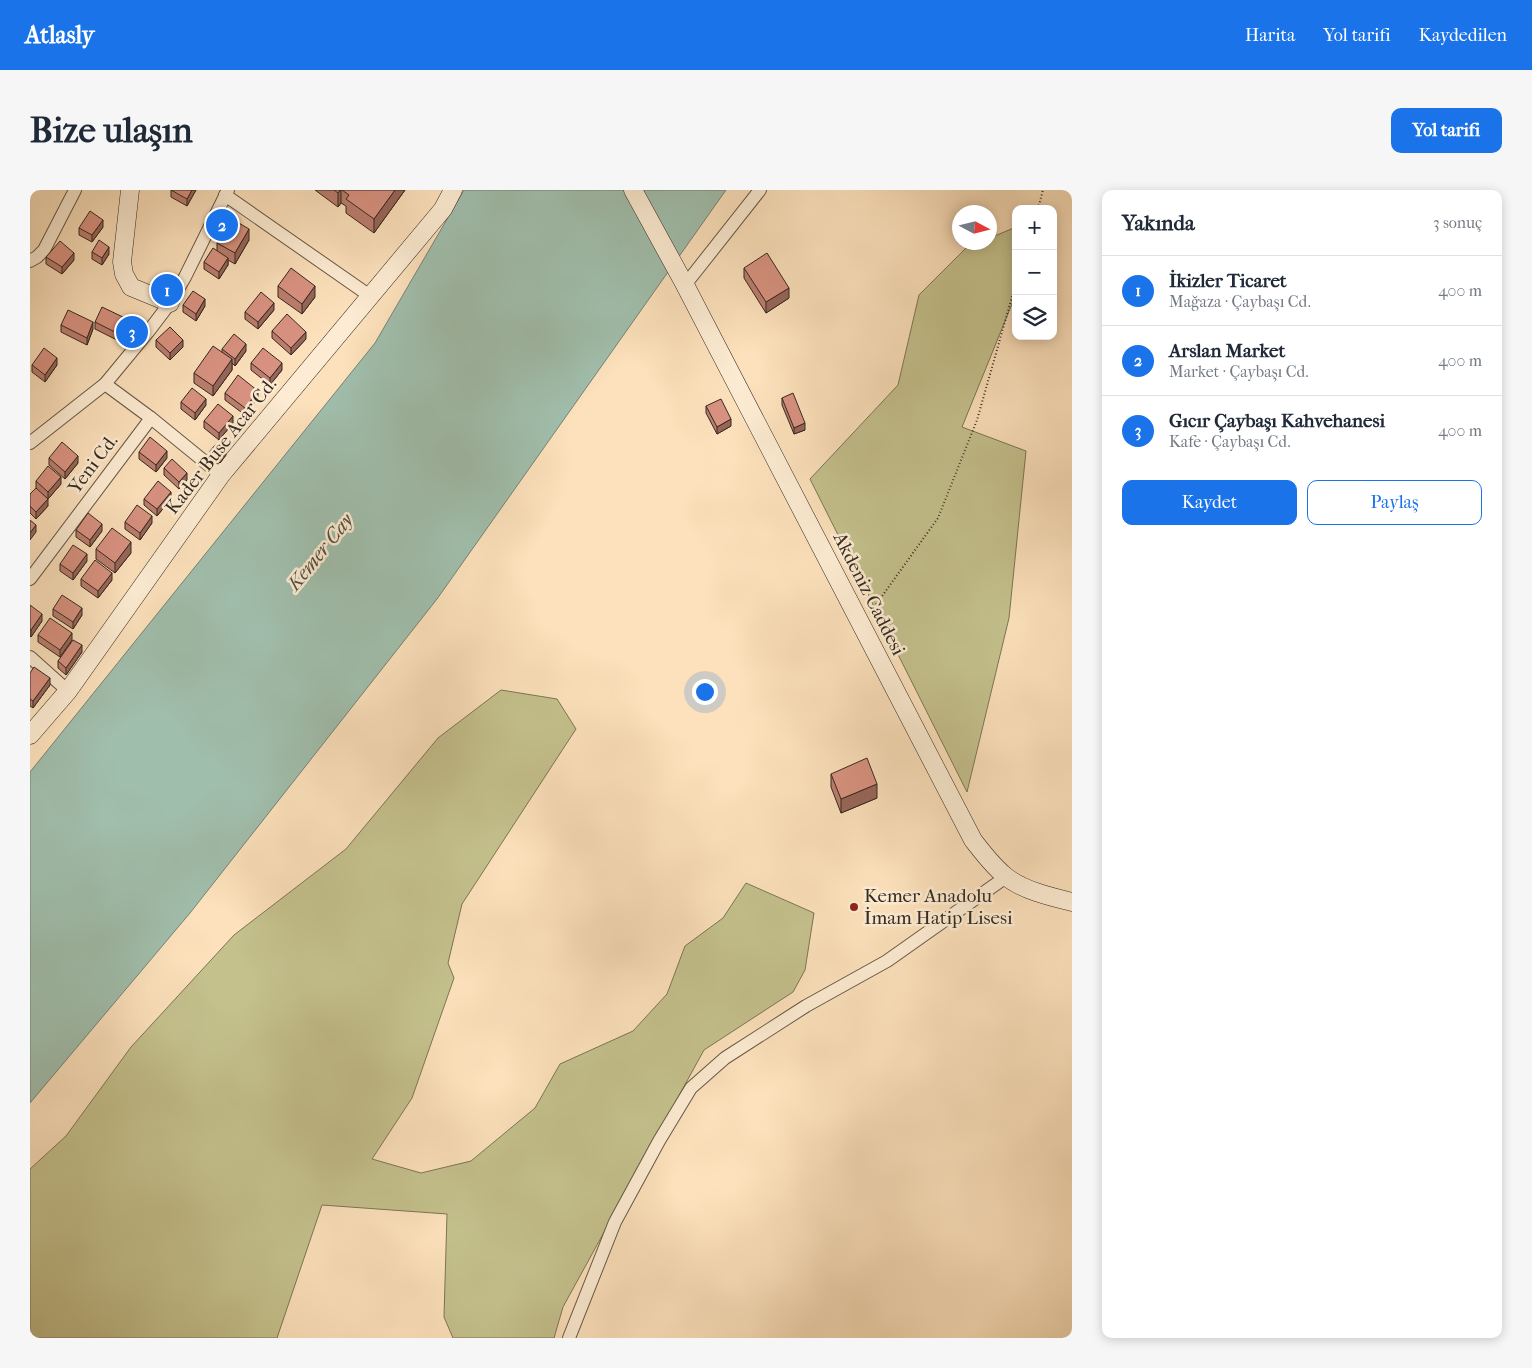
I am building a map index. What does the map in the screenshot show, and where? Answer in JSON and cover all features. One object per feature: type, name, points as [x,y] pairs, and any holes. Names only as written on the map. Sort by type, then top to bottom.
[{"type":"street","points":[[30,261],[44,250],[75,190]]},
{"type":"street","points":[[130,190],[122,262],[124,274],[131,287],[170,303]]},
{"type":"street","name":"Kader Buse Acar Cd.","points":[[30,735],[68,691],[221,475],[443,209],[453,190]]},
{"type":"street","name":"Akdeniz Caddesi","points":[[633,190],[974,840],[989,861],[1006,877],[1043,896],[1072,902]]},
{"type":"street","points":[[685,286],[760,190]]},
{"type":"street","points":[[30,443],[105,384],[170,303],[227,192],[370,296]]},
{"type":"street","points":[[105,384],[151,418],[221,475]]},
{"type":"street","name":"Yeni Cd.","points":[[30,579],[151,418]]},
{"type":"street","points":[[30,658],[68,691]]},
{"type":"street","points":[[569,1338],[616,1222],[691,1088],[725,1058],[806,1006],[887,960],[1006,877]]},
{"type":"path","points":[[1039,205],[1044,190]]},
{"type":"path","points":[[862,626],[938,518],[977,420],[1013,295]]},
{"type":"shaded area","points":[[1012,229],[1012,304],[962,427],[1026,451],[1009,618],[967,792],[810,479],[898,385],[919,295],[964,250],[997,250],[997,235]]},
{"type":"shaded area","points":[[501,690],[557,699],[576,729],[462,904],[448,963],[454,978],[412,1098],[372,1159],[421,1173],[471,1161],[535,1108],[560,1064],[633,1031],[667,994],[685,946],[723,918],[746,883],[814,913],[805,970],[793,992],[704,1050],[563,1307],[554,1338],[453,1338],[444,1317],[447,1214],[322,1205],[277,1338],[30,1338],[30,1169],[66,1136],[131,1047],[234,935],[346,849],[438,738]]},
{"type":"water","name":"Kemer Cay","points":[[464,190],[726,190],[437,599],[190,913],[30,1103],[30,772],[375,343]]},
{"type":"building","points":[[171,190],[192,190],[187,199]]},
{"type":"building","points":[[342,190],[395,190],[374,219],[346,199],[349,195]]},
{"type":"building","points":[[90,211],[103,220],[92,235],[79,228]]},
{"type":"building","points":[[232,219],[249,229],[235,253],[217,243]]},
{"type":"building","points":[[99,240],[109,247],[102,258],[92,252]]},
{"type":"building","points":[[60,241],[74,253],[62,267],[46,257]]},
{"type":"building","points":[[213,248],[228,258],[219,272],[204,262]]},
{"type":"building","points":[[767,253],[789,288],[766,302],[744,268]]},
{"type":"building","points":[[291,268],[315,286],[302,304],[278,286]]},
{"type":"building","points":[[193,291],[205,299],[196,314],[183,305]]},
{"type":"building","points":[[261,292],[274,303],[258,322],[245,312]]},
{"type":"building","points":[[102,307],[127,319],[119,334],[95,322]]},
{"type":"building","points":[[68,310],[93,322],[87,338],[61,325]]},
{"type":"building","points":[[287,314],[306,332],[291,348],[272,331]]},
{"type":"building","points":[[170,327],[183,340],[170,353],[156,340]]},
{"type":"building","points":[[234,334],[246,344],[235,359],[222,349]]},
{"type":"building","points":[[213,346],[232,359],[213,386],[194,373]]},
{"type":"building","points":[[44,348],[57,358],[45,375],[32,365]]},
{"type":"building","points":[[263,348],[282,363],[270,378],[251,363]]},
{"type":"building","points":[[238,375],[258,391],[245,408],[225,393]]},
{"type":"building","points":[[192,388],[206,399],[195,413],[181,402]]},
{"type":"building","points":[[793,393],[805,423],[794,428],[782,398]]},
{"type":"building","points":[[721,399],[731,419],[717,427],[706,406]]},
{"type":"building","points":[[218,404],[233,416],[219,433],[204,421]]},
{"type":"building","points":[[150,437],[167,451],[156,465],[139,452]]},
{"type":"building","points":[[62,442],[78,456],[65,472],[49,458]]},
{"type":"building","points":[[216,444],[226,452],[220,460],[210,451]]},
{"type":"building","points":[[172,459],[187,473],[179,482],[164,468]]},
{"type":"building","points":[[48,466],[61,477],[48,492],[36,481]]},
{"type":"building","points":[[158,481],[171,492],[157,509],[144,499]]},
{"type":"building","points":[[36,488],[48,499],[36,512],[30,506],[30,494]]},
{"type":"building","points":[[137,505],[152,516],[140,533],[125,522]]},
{"type":"building","points":[[88,513],[102,524],[90,540],[76,530]]},
{"type":"building","points":[[30,520],[36,525],[30,533]]},
{"type":"building","points":[[112,528],[131,542],[115,563],[96,549]]},
{"type":"building","points":[[73,545],[87,554],[73,573],[60,564]]},
{"type":"building","points":[[95,560],[112,573],[98,591],[81,579]]},
{"type":"building","points":[[62,595],[82,608],[73,622],[53,609]]},
{"type":"building","points":[[30,605],[42,614],[31,630],[30,629]]},
{"type":"building","points":[[50,618],[72,633],[60,650],[38,635]]},
{"type":"building","points":[[73,640],[82,645],[66,668],[58,661]]},
{"type":"building","points":[[34,667],[50,678],[33,701],[30,699],[30,673]]},
{"type":"building","points":[[867,758],[877,784],[841,799],[831,774]]},
{"type":"place","name":"Arslan Market","points":[[222,225]]},
{"type":"place","name":"İkizler Ticaret","points":[[167,290]]},
{"type":"place","name":"Gıcır Çaybaşı Kahvehanesi","points":[[132,332]]},
{"type":"place","name":"Kemer Anadolu İmam Hatip Lisesi","points":[[854,907]]}]
